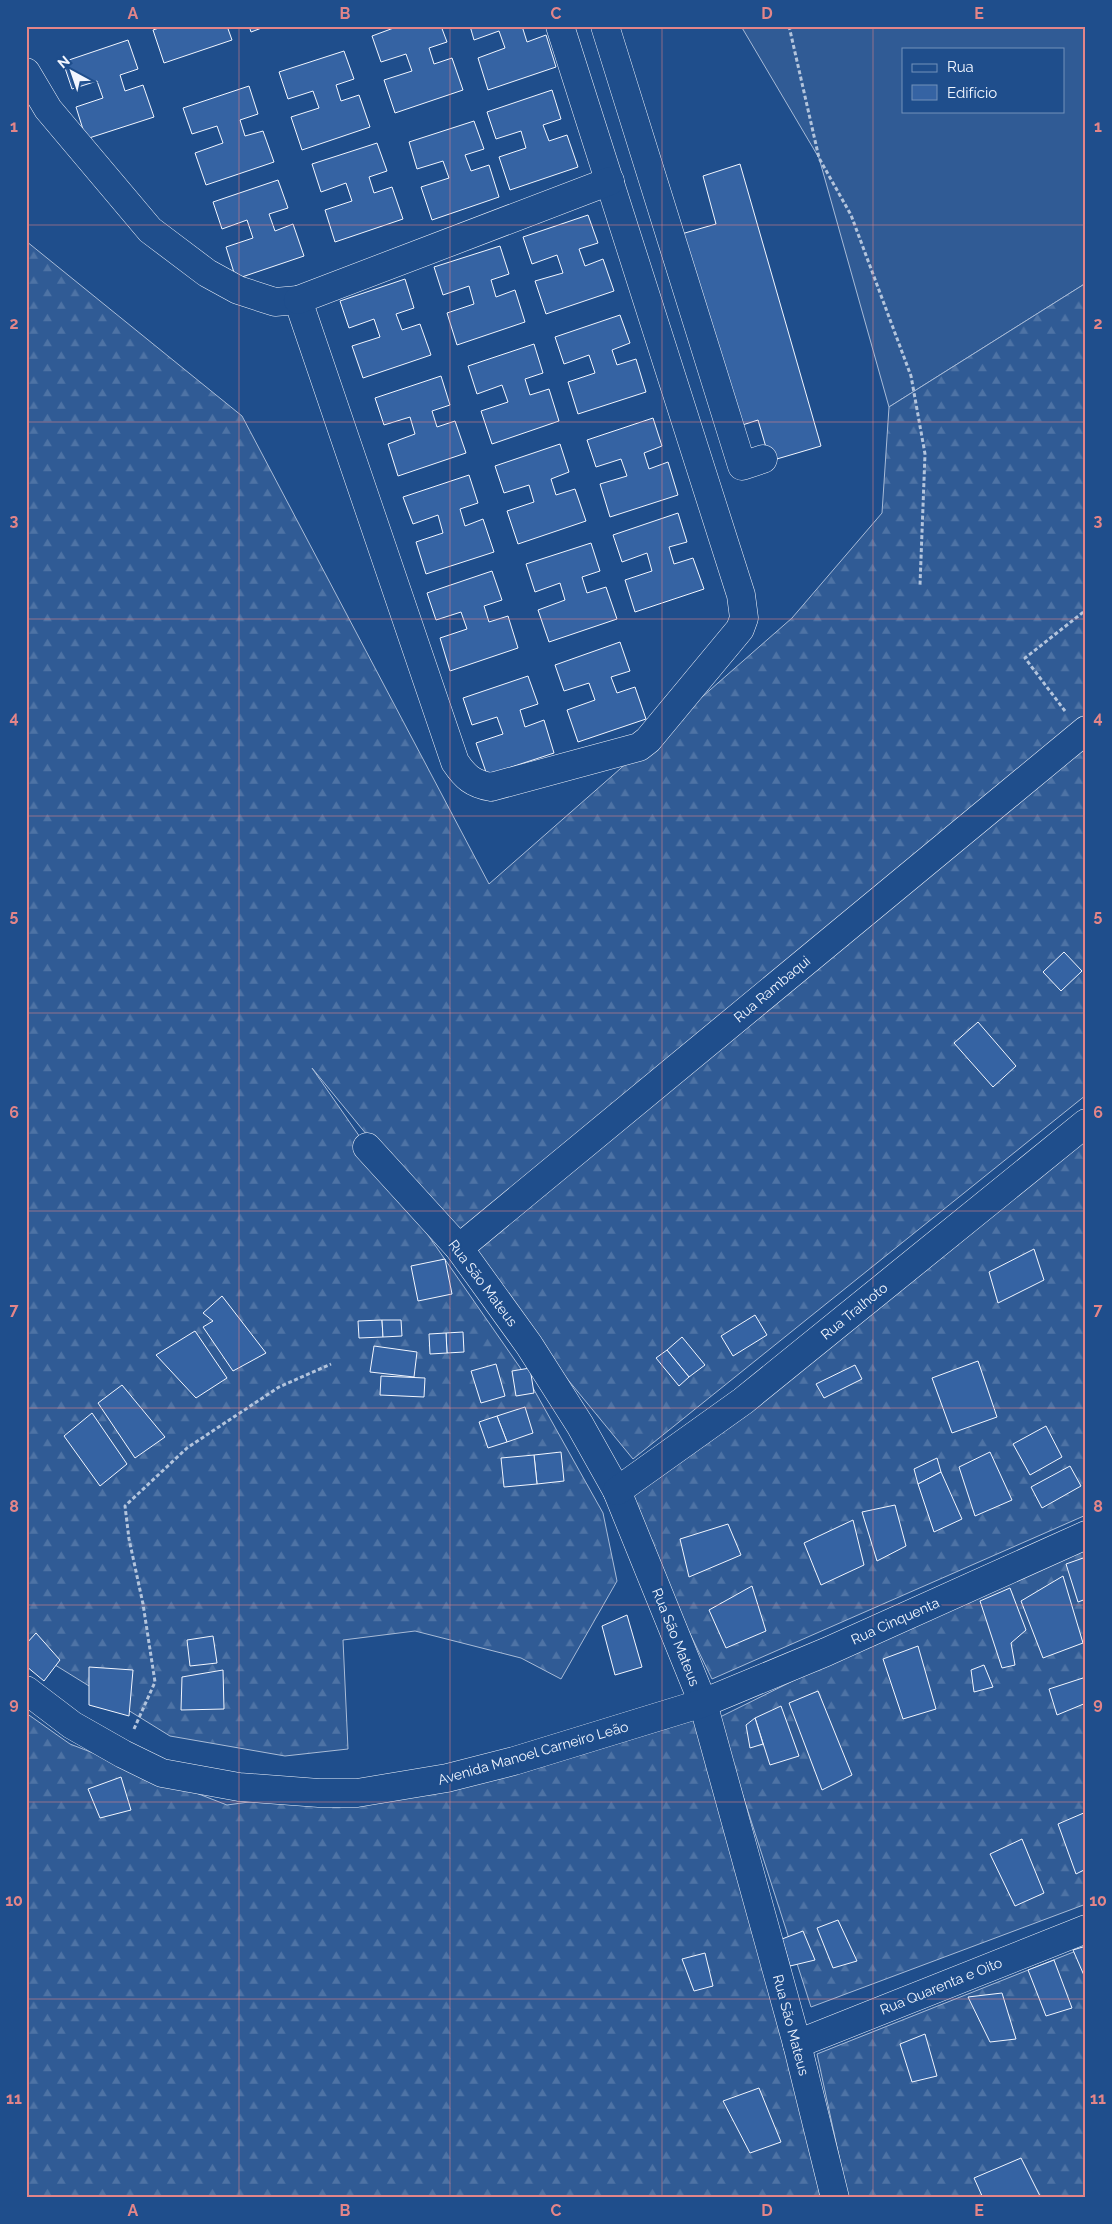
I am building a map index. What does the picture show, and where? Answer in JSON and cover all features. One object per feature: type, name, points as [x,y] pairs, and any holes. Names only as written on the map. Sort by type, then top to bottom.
[{"type":"street","points":[[298,300],[455,762],[465,777],[478,785],[492,787],[639,746],[648,740],[740,629],[744,618],[744,608],[560,26]]},
{"type":"street","points":[[605,26],[742,466],[763,459]]},
{"type":"street","points":[[26,72],[48,109],[150,230],[208,273],[238,290],[275,302],[298,300],[610,181]]},
{"type":"street","name":"Rua Rambaqui","points":[[459,1248],[1084,732]]},
{"type":"street","name":"Rua Tralhoto","points":[[617,1491],[743,1401],[1086,1123]]},
{"type":"street","name":"Rua São Mateus","points":[[367,1148],[459,1248],[529,1346],[580,1425],[617,1491],[703,1703],[797,2044],[836,2198]]},
{"type":"street","name":"Rua Cinquenta","points":[[703,1703],[826,1652],[1086,1535]]},
{"type":"street","name":"Avenida Manoel Carneiro Leão","points":[[26,1690],[72,1725],[122,1754],[162,1773],[239,1787],[319,1793],[357,1793],[447,1778],[514,1761],[703,1703]]},
{"type":"street","name":"Rua Quarenta e Oito","points":[[797,2044],[1086,1928]]},
{"type":"path","points":[[789,26],[819,158],[851,215],[911,376],[925,454],[920,585]]},
{"type":"path","points":[[1084,732],[1025,658],[1086,610]]},
{"type":"path","points":[[122,1754],[154,1682],[143,1604],[129,1539],[125,1506],[187,1448],[279,1387],[331,1364]]},
{"type":"shaded area","points":[[741,26],[1086,26],[1086,283],[889,407],[819,158]]},
{"type":"green space","points":[[26,241],[242,416],[489,884],[792,618],[882,513],[889,407],[1086,283],[1086,1095],[633,1459],[312,1068],[528,1379],[603,1513],[617,1581],[561,1679],[521,1658],[415,1631],[343,1640],[348,1749],[285,1756],[170,1736],[26,1647]]},
{"type":"green space","points":[[1086,1130],[1086,1515],[712,1679],[634,1518],[626,1494]]},
{"type":"green space","points":[[1086,1536],[1086,1904],[811,2007],[718,1718]]},
{"type":"green space","points":[[703,1703],[821,2198],[26,2198],[26,1713],[70,1744],[227,1805],[475,1771]]},
{"type":"green space","points":[[1086,1947],[1086,2198],[848,2198],[817,2054]]},
{"type":"building","points":[[165,26],[227,26],[232,40],[164,63],[153,30]]},
{"type":"building","points":[[249,26],[267,26],[251,32]]},
{"type":"building","points":[[399,26],[441,26],[447,42],[429,48],[434,64],[452,58],[463,90],[395,113],[384,80],[412,71],[406,54],[381,62],[372,36]]},
{"type":"building","points":[[470,26],[522,26],[527,42],[546,35],[556,67],[488,90],[478,58],[505,48],[499,31],[474,40]]},
{"type":"building","points":[[128,40],[138,69],[120,75],[125,91],[143,85],[154,117],[86,139],[76,107],[103,98],[97,81],[72,89],[63,62]]},
{"type":"building","points":[[344,51],[354,79],[336,85],[341,101],[359,95],[370,127],[302,150],[291,117],[319,108],[313,91],[288,99],[279,72]]},
{"type":"building","points":[[249,86],[258,114],[240,120],[245,136],[263,131],[274,162],[206,185],[195,153],[223,143],[217,126],[192,134],[183,108]]},
{"type":"building","points":[[552,90],[561,119],[543,125],[549,141],[567,135],[578,167],[510,190],[499,157],[526,148],[521,131],[496,139],[487,112]]},
{"type":"building","points":[[474,121],[484,149],[465,155],[471,171],[489,165],[499,197],[432,220],[421,187],[449,178],[443,161],[417,169],[409,142]]},
{"type":"building","points":[[377,143],[387,171],[369,177],[374,193],[392,187],[403,219],[335,242],[325,210],[352,201],[346,183],[321,192],[312,164]]},
{"type":"building","points":[[740,164],[821,446],[770,461],[758,420],[733,428],[678,235],[716,224],[703,176]]},
{"type":"building","points":[[278,180],[288,208],[269,214],[275,231],[293,224],[304,256],[236,279],[226,247],[253,238],[247,220],[222,229],[213,202]]},
{"type":"building","points":[[588,215],[598,243],[579,249],[585,266],[603,259],[614,291],[546,314],[535,281],[563,273],[557,255],[532,264],[523,237]]},
{"type":"building","points":[[500,246],[509,274],[491,280],[496,297],[515,290],[525,322],[457,345],[447,313],[474,304],[469,286],[443,295],[434,267]]},
{"type":"building","points":[[405,279],[414,308],[396,314],[402,330],[420,324],[431,355],[363,378],[352,346],[380,337],[374,319],[349,328],[340,301]]},
{"type":"building","points":[[620,315],[630,343],[612,350],[617,365],[636,359],[646,392],[578,414],[568,382],[595,373],[589,355],[564,364],[555,337]]},
{"type":"building","points":[[534,344],[543,373],[525,379],[530,395],[549,389],[559,421],[492,444],[481,411],[508,402],[502,385],[477,394],[468,366]]},
{"type":"building","points":[[441,376],[450,405],[432,411],[437,427],[455,421],[466,453],[398,476],[388,444],[415,434],[410,417],[384,425],[375,398]]},
{"type":"building","points":[[653,418],[662,446],[644,453],[649,469],[668,462],[678,495],[610,517],[600,484],[627,476],[621,459],[596,467],[587,440]]},
{"type":"building","points":[[560,444],[569,472],[551,479],[556,495],[575,489],[586,521],[518,544],[507,511],[534,502],[529,485],[504,493],[495,466]]},
{"type":"building","points":[[469,475],[478,503],[460,509],[465,526],[483,519],[494,552],[426,574],[416,542],[443,533],[438,515],[413,524],[403,497]]},
{"type":"building","points":[[678,513],[687,542],[669,547],[674,564],[693,558],[704,589],[635,612],[625,580],[652,571],[647,553],[622,562],[613,535]]},
{"type":"building","points":[[591,543],[600,571],[582,577],[587,593],[606,587],[617,619],[549,642],[538,610],[565,600],[560,583],[535,592],[526,564]]},
{"type":"building","points":[[492,571],[502,600],[484,606],[489,622],[508,616],[518,648],[450,671],[440,638],[467,629],[461,612],[436,620],[427,593]]},
{"type":"building","points":[[620,642],[630,671],[611,677],[617,693],[635,687],[646,719],[578,742],[567,710],[595,700],[589,683],[564,691],[555,665]]},
{"type":"building","points":[[528,676],[538,704],[520,710],[525,727],[544,720],[554,753],[487,775],[476,743],[503,734],[497,717],[472,725],[463,698]]},
{"type":"building","points":[[1064,952],[1082,971],[1061,991],[1043,972]]},
{"type":"building","points":[[978,1022],[1016,1066],[993,1087],[954,1043]]},
{"type":"building","points":[[1034,1249],[1044,1280],[998,1303],[989,1272]]},
{"type":"building","points":[[445,1259],[452,1294],[418,1301],[411,1266]]},
{"type":"building","points":[[222,1296],[266,1353],[233,1371],[203,1327],[213,1321],[203,1313]]},
{"type":"building","points":[[755,1315],[767,1335],[733,1356],[721,1336]]},
{"type":"building","points":[[382,1320],[383,1337],[359,1338],[358,1321]]},
{"type":"building","points":[[382,1320],[401,1320],[402,1336],[383,1337]]},
{"type":"building","points":[[195,1331],[227,1378],[196,1398],[156,1355]]},
{"type":"building","points":[[463,1332],[464,1352],[447,1353],[446,1333]]},
{"type":"building","points":[[446,1333],[447,1353],[430,1354],[429,1334]]},
{"type":"building","points":[[682,1337],[705,1365],[689,1377],[667,1350]]},
{"type":"building","points":[[374,1346],[417,1352],[414,1377],[370,1372]]},
{"type":"building","points":[[667,1350],[689,1377],[679,1386],[656,1358]]},
{"type":"building","points":[[978,1361],[997,1417],[952,1433],[932,1378]]},
{"type":"building","points":[[496,1364],[505,1396],[481,1403],[471,1371]]},
{"type":"building","points":[[855,1365],[862,1379],[824,1398],[816,1384]]},
{"type":"building","points":[[530,1368],[534,1393],[516,1396],[512,1371]]},
{"type":"building","points":[[381,1376],[425,1378],[424,1397],[380,1395]]},
{"type":"building","points":[[122,1385],[165,1437],[135,1458],[98,1403]]},
{"type":"building","points":[[525,1407],[533,1433],[507,1442],[497,1416]]},
{"type":"building","points":[[92,1413],[127,1464],[100,1486],[64,1436]]},
{"type":"building","points":[[497,1416],[507,1442],[488,1448],[479,1422]]},
{"type":"building","points":[[1046,1426],[1062,1457],[1030,1475],[1013,1444]]},
{"type":"building","points":[[561,1452],[564,1481],[537,1484],[534,1455]]},
{"type":"building","points":[[990,1452],[1012,1500],[975,1516],[959,1467]]},
{"type":"building","points":[[534,1455],[537,1484],[504,1487],[501,1458]]},
{"type":"building","points":[[937,1458],[941,1472],[918,1484],[914,1469]]},
{"type":"building","points":[[1070,1466],[1081,1486],[1042,1508],[1031,1487]]},
{"type":"building","points":[[941,1472],[962,1519],[934,1532],[918,1484]]},
{"type":"building","points":[[895,1505],[906,1546],[877,1561],[862,1512]]},
{"type":"building","points":[[853,1520],[864,1565],[821,1585],[804,1543]]},
{"type":"building","points":[[728,1524],[741,1555],[689,1577],[680,1539]]},
{"type":"building","points":[[1086,1557],[1086,1599],[1078,1602],[1066,1564]]},
{"type":"building","points":[[1063,1576],[1083,1643],[1043,1658],[1021,1601]]},
{"type":"building","points":[[752,1586],[766,1631],[726,1648],[709,1610]]},
{"type":"building","points":[[1010,1588],[1026,1630],[1011,1643],[1015,1665],[1002,1668],[980,1601]]},
{"type":"building","points":[[627,1615],[642,1667],[615,1675],[602,1626]]},
{"type":"building","points":[[36,1633],[60,1660],[44,1681],[26,1666],[26,1644]]},
{"type":"building","points":[[213,1636],[217,1663],[190,1666],[187,1640]]},
{"type":"building","points":[[918,1646],[936,1709],[903,1719],[883,1659]]},
{"type":"building","points":[[984,1665],[993,1687],[974,1692],[971,1670]]},
{"type":"building","points":[[89,1667],[133,1670],[129,1716],[89,1705]]},
{"type":"building","points":[[223,1670],[224,1709],[181,1710],[182,1677]]},
{"type":"building","points":[[1086,1677],[1086,1703],[1057,1715],[1049,1689]]},
{"type":"building","points":[[818,1691],[852,1775],[822,1790],[789,1703]]},
{"type":"building","points":[[781,1706],[799,1756],[770,1765],[755,1718]]},
{"type":"building","points":[[755,1718],[763,1744],[750,1748],[746,1725]]},
{"type":"building","points":[[121,1777],[131,1810],[100,1818],[88,1789]]},
{"type":"building","points":[[1086,1812],[1086,1869],[1076,1874],[1058,1824]]},
{"type":"building","points":[[1022,1839],[1044,1893],[1015,1906],[990,1854]]},
{"type":"building","points":[[838,1920],[857,1961],[833,1968],[817,1928]]},
{"type":"building","points":[[803,1931],[815,1960],[790,1966],[782,1939]]},
{"type":"building","points":[[1086,1946],[1086,1980],[1073,1950]]},
{"type":"building","points":[[705,1953],[713,1986],[694,1991],[682,1959]]},
{"type":"building","points":[[1054,1960],[1072,2008],[1046,2016],[1028,1970]]},
{"type":"building","points":[[1002,1993],[1016,2039],[990,2042],[968,1997]]},
{"type":"building","points":[[925,2034],[937,2076],[912,2082],[900,2044]]},
{"type":"building","points":[[759,2088],[781,2142],[750,2153],[723,2101]]},
{"type":"building","points":[[1021,2158],[1041,2198],[983,2198],[974,2178]]}]
